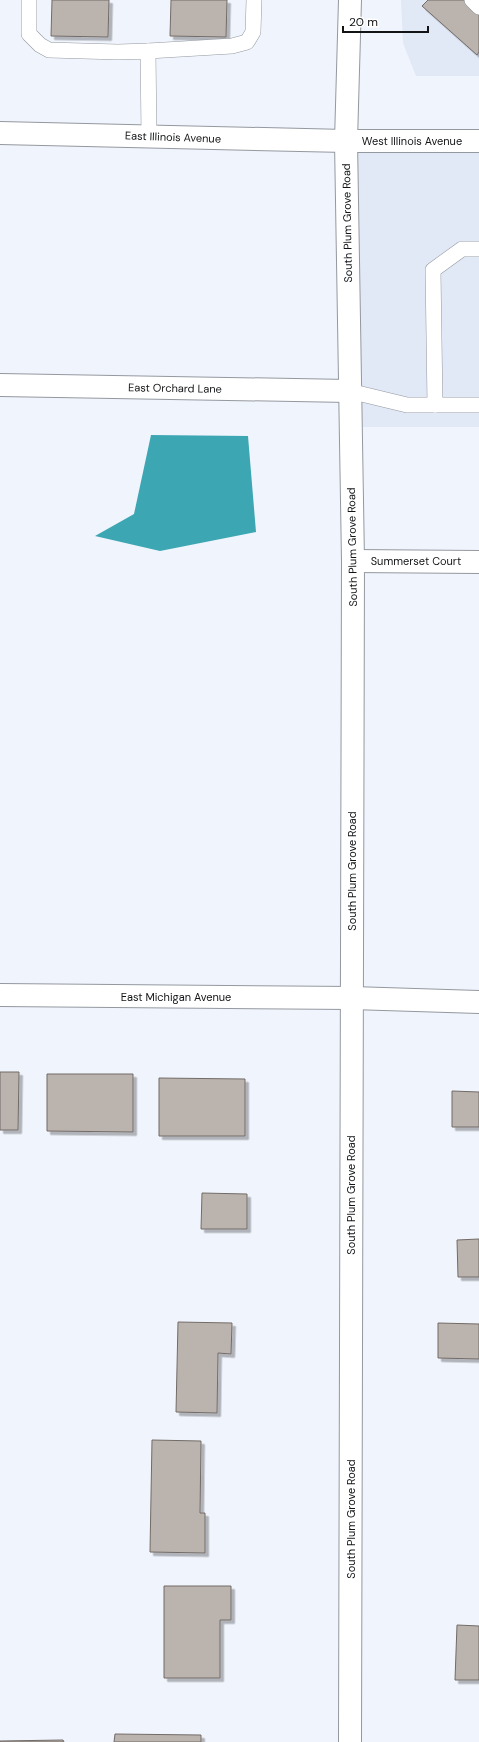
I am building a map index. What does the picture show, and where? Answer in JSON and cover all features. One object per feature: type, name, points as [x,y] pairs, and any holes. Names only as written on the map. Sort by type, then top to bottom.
[{"type":"main road","name":"South Plum Grove Road","points":[[350,0],[346,141],[353,560],[350,1742]]},
{"type":"main road","name":"East Illinois Avenue","points":[[0,132],[346,141]]},
{"type":"main road","name":"West Illinois Avenue","points":[[346,141],[479,141]]},
{"type":"main road","name":"East Orchard Lane","points":[[0,385],[349,392]]},
{"type":"main road","name":"Summerset Court","points":[[353,560],[479,562]]},
{"type":"main road","name":"East Michigan Avenue","points":[[0,995],[352,998],[479,1002]]},
{"type":"lane","points":[[29,0],[29,34],[40,45],[49,50],[118,52],[232,46],[246,42],[253,32],[254,0]]},
{"type":"lane","points":[[472,0],[479,7]]},
{"type":"lane","points":[[148,50],[149,136]]},
{"type":"lane","points":[[435,405],[433,270],[462,249],[479,249]]},
{"type":"lane","points":[[349,392],[407,405],[479,405]]},
{"type":"shaded area","points":[[401,0],[479,0],[479,76],[416,76],[403,43]]},
{"type":"shaded area","points":[[346,141],[479,141],[479,427],[350,427]]},
{"type":"water","points":[[151,435],[248,436],[256,532],[160,551],[95,536],[134,514]]},
{"type":"building","points":[[52,0],[109,0],[108,37],[51,36]]},
{"type":"building","points":[[171,0],[227,0],[226,37],[170,36]]},
{"type":"building","points":[[428,0],[479,0],[479,52],[477,55],[422,6]]},
{"type":"building","points":[[0,1072],[19,1072],[18,1130],[0,1130]]},
{"type":"building","points":[[47,1074],[133,1074],[133,1132],[47,1131]]},
{"type":"building","points":[[159,1078],[245,1079],[245,1136],[159,1136]]},
{"type":"building","points":[[452,1091],[479,1092],[479,1127],[452,1127]]},
{"type":"building","points":[[202,1193],[247,1194],[247,1229],[201,1229]]},
{"type":"building","points":[[479,1239],[479,1277],[458,1277],[457,1240]]},
{"type":"building","points":[[178,1322],[232,1323],[231,1354],[218,1353],[217,1413],[176,1412]]},
{"type":"building","points":[[438,1323],[479,1324],[479,1359],[438,1358]]},
{"type":"building","points":[[152,1440],[201,1441],[200,1513],[205,1513],[205,1553],[150,1552]]},
{"type":"building","points":[[164,1586],[231,1586],[231,1620],[220,1620],[220,1678],[164,1678]]},
{"type":"building","points":[[457,1625],[479,1626],[479,1680],[455,1680]]},
{"type":"building","points":[[115,1734],[201,1735],[201,1742],[114,1742]]},
{"type":"building","points":[[63,1740],[64,1742],[0,1742],[0,1741]]}]
